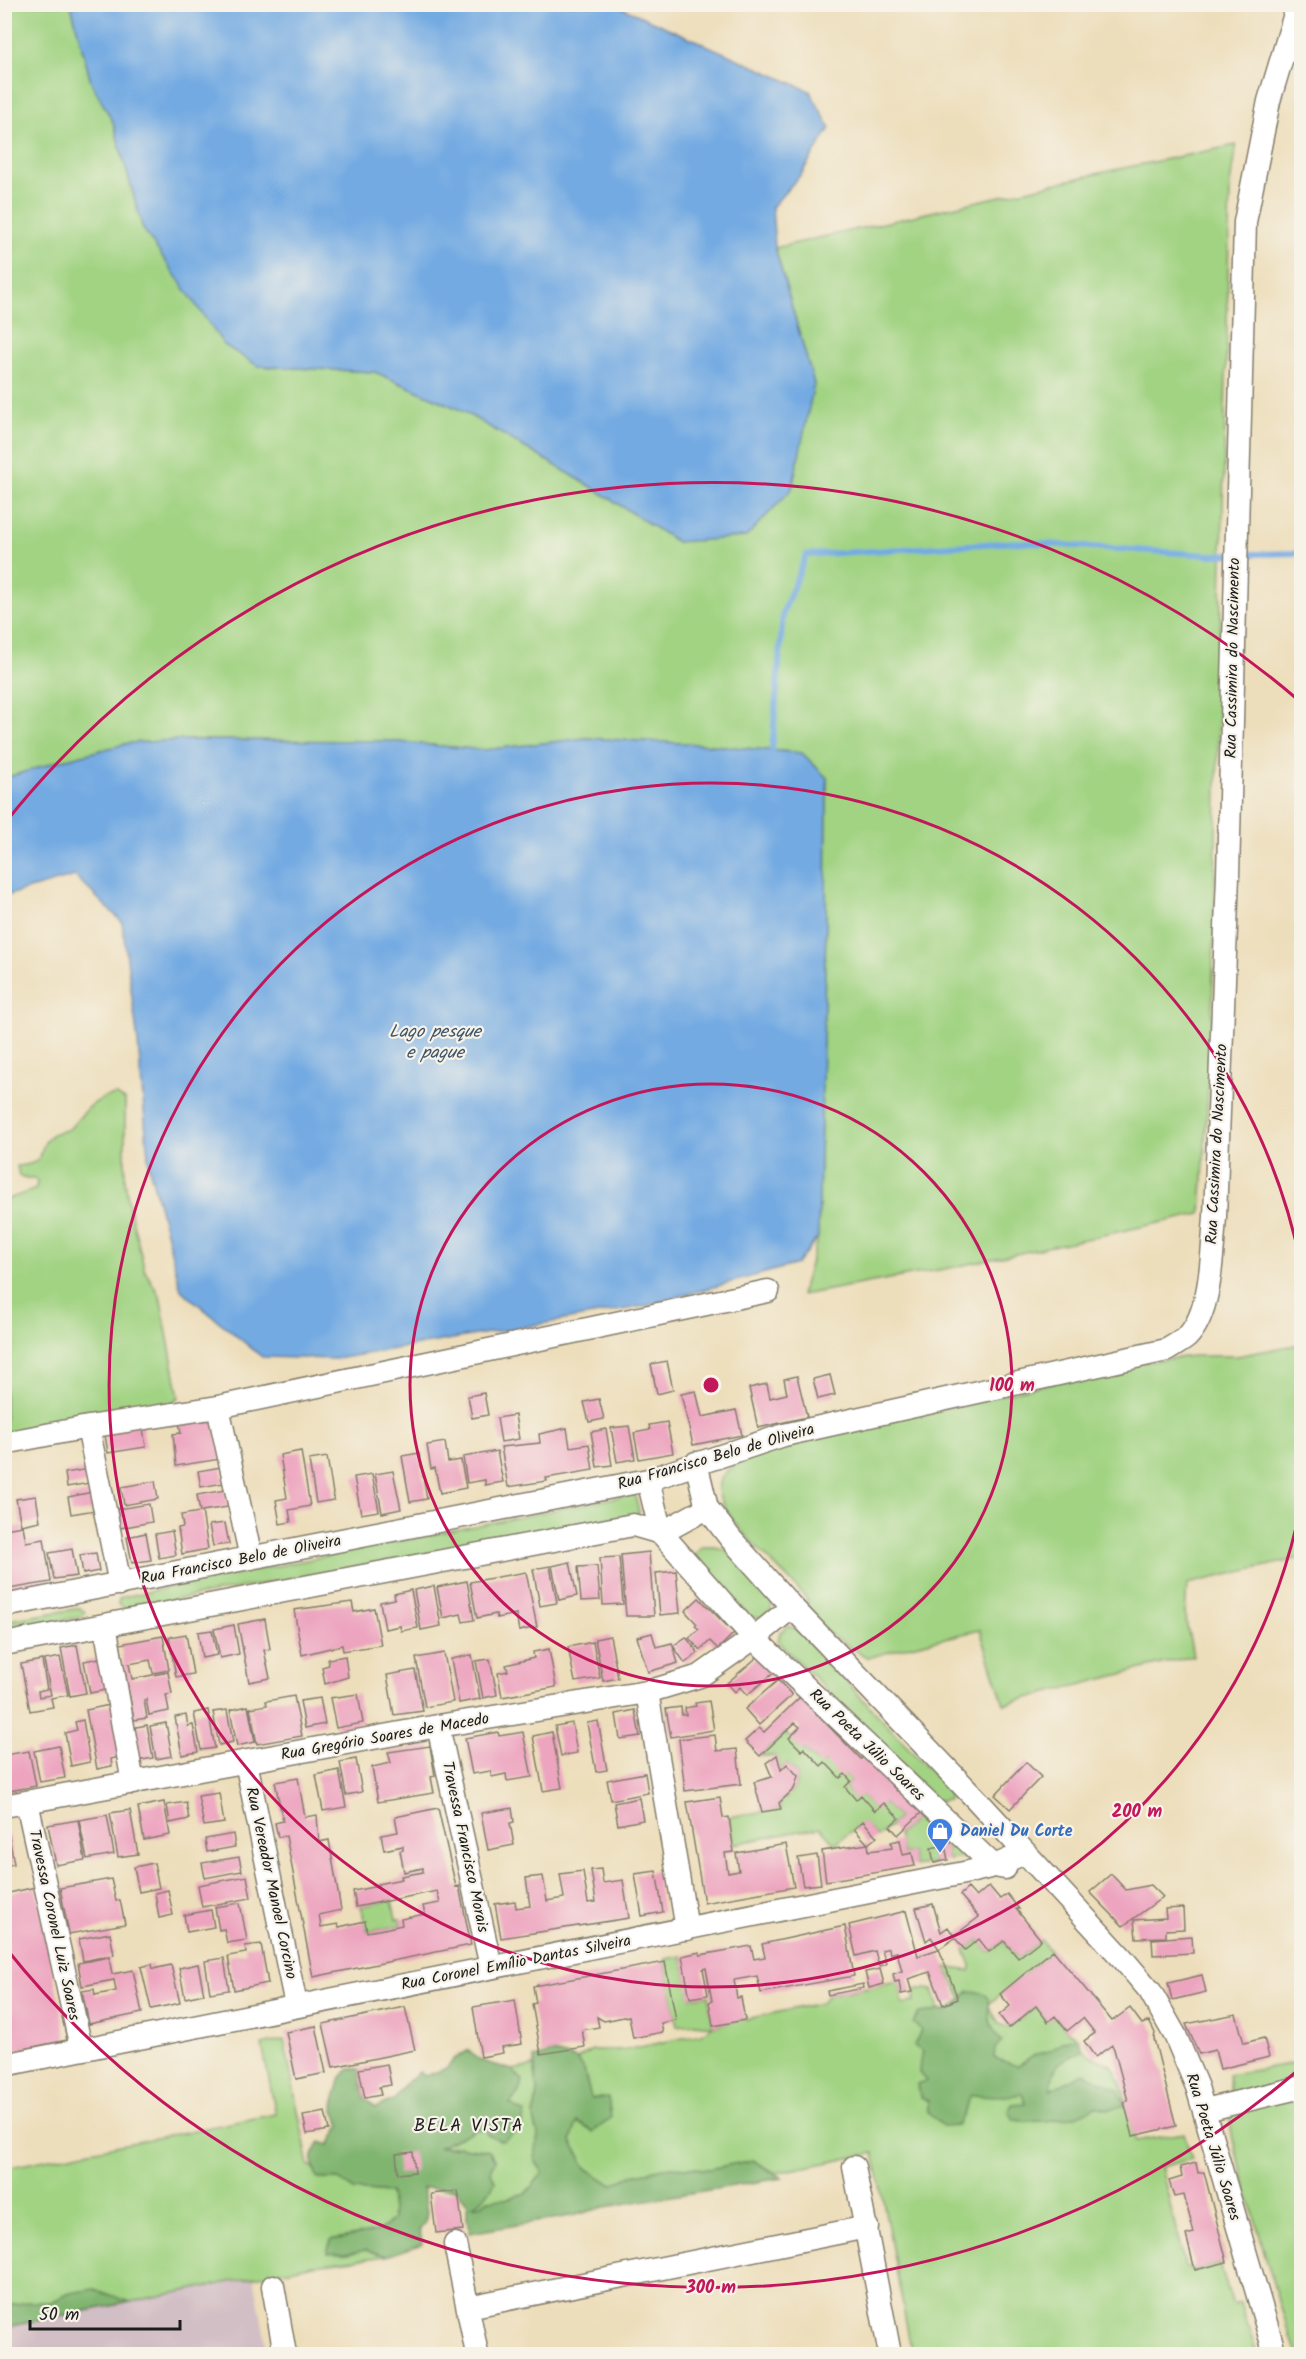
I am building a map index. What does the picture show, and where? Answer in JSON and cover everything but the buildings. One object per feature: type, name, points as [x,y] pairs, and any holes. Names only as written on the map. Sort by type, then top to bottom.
[{"type":"street","name":"Rua Cassimira do Nascimento","points":[[1200,1317],[1210,1272],[1215,1217],[1228,875],[1245,222],[1269,101],[1298,4]]},
{"type":"street","points":[[4,1443],[87,1427],[218,1407],[768,1291]]},
{"type":"street","name":"Rua Francisco Belo de Oliveira","points":[[4,1606],[648,1480],[784,1435],[1167,1350],[1186,1337],[1200,1317]]},
{"type":"street","points":[[218,1407],[251,1558]]},
{"type":"street","points":[[87,1427],[115,1585],[107,1598],[108,1611],[114,1619],[104,1625]]},
{"type":"street","name":"Rua Poeta Júlio Soares","points":[[696,1463],[707,1508],[731,1539],[792,1607],[891,1708],[1150,1991],[1175,2035],[1205,2110],[1275,2355]]},
{"type":"street","name":"Rua Poeta Júlio Soares","points":[[648,1480],[661,1533],[754,1638],[994,1866]]},
{"type":"street","points":[[4,1644],[633,1525],[661,1533],[707,1508]]},
{"type":"street","points":[[81,1591],[90,1598],[94,1608],[94,1618],[104,1625],[133,1783]]},
{"type":"street","points":[[754,1638],[792,1607]]},
{"type":"street","name":"Rua Gregório Soares de Macedo","points":[[4,1806],[438,1726],[647,1692],[700,1676],[754,1638]]},
{"type":"street","points":[[647,1692],[687,1929]]},
{"type":"street","name":"Travessa Francisco Morais","points":[[438,1726],[491,1967]]},
{"type":"street","name":"Rua Vereador Manoel Corcino","points":[[246,1762],[296,2005]]},
{"type":"street","name":"Travessa Coronel Luiz Soares","points":[[27,1802],[81,2048]]},
{"type":"street","name":"Rua Coronel Emílio Dantas Silveira","points":[[4,2065],[994,1866],[1024,1852]]},
{"type":"street","points":[[994,1866],[1045,1876]]},
{"type":"street","points":[[1205,2110],[1302,2087]]},
{"type":"street","points":[[854,2167],[890,2355]]},
{"type":"street","points":[[468,2307],[867,2227]]},
{"type":"street","points":[[455,2244],[477,2355]]},
{"type":"street","points":[[273,2286],[285,2355]]},
{"type":"shaded area","points":[[254,2277],[268,2354],[5,2354],[5,2328]]},
{"type":"green space","points":[[5,5],[71,5],[91,82],[113,122],[143,229],[258,366],[375,372],[461,410],[592,487],[677,542],[814,384],[775,248],[1109,171],[1236,145],[1230,185],[1212,1022],[1201,1214],[955,1267],[801,1295],[818,1237],[826,926],[827,778],[802,753],[586,738],[484,750],[388,741],[183,740],[129,743],[5,778]]},
{"type":"green space","points":[[116,1095],[125,1100],[125,1180],[129,1207],[145,1271],[160,1296],[179,1397],[170,1406],[5,1437],[5,1200],[36,1189],[37,1180],[19,1176],[17,1166],[35,1162],[51,1135],[69,1129],[95,1103]]},
{"type":"green space","points":[[1301,1344],[1301,1558],[1187,1584],[1185,1616],[1193,1656],[1004,1704],[980,1630],[868,1658],[835,1638],[806,1615],[808,1601],[734,1522],[719,1495],[718,1488],[721,1478],[734,1465],[756,1454],[786,1444],[1143,1362],[1193,1356],[1237,1356]]},
{"type":"green space","points":[[633,1494],[639,1512],[636,1515],[125,1609],[118,1604],[119,1599],[123,1597]]},
{"type":"green space","points":[[702,1547],[726,1550],[772,1602],[771,1610],[760,1618],[750,1617],[694,1556]]},
{"type":"green space","points":[[80,1608],[85,1612],[81,1617],[5,1631],[5,1621]]},
{"type":"green space","points":[[788,1626],[797,1629],[948,1790],[948,1800],[935,1799],[778,1641],[780,1632]]},
{"type":"green space","points":[[785,1733],[821,1765],[825,1762],[845,1774],[851,1781],[845,1787],[856,1799],[861,1795],[875,1810],[884,1803],[899,1818],[877,1837],[863,1822],[835,1844],[820,1827],[733,1844],[729,1817],[781,1809],[779,1803],[794,1789],[798,1776],[787,1764],[781,1770],[777,1756],[760,1756]]},
{"type":"green space","points":[[921,1813],[964,1858],[948,1860],[945,1845],[931,1848],[934,1863],[915,1866],[912,1853],[903,1855],[898,1835]]},
{"type":"green space","points":[[392,1900],[396,1919],[401,1919],[402,1925],[367,1932],[361,1906]]},
{"type":"green space","points":[[979,1939],[989,1952],[1004,1941],[1018,1958],[1041,1940],[1051,1952],[988,2005],[999,2024],[1009,2028],[1036,2006],[1048,2021],[1055,2016],[1067,2031],[1075,2035],[1085,2051],[1094,2058],[1112,2065],[1121,2083],[1135,2141],[1184,2133],[1192,2159],[1161,2167],[1185,2267],[1195,2270],[1220,2264],[1233,2305],[1240,2303],[1257,2354],[912,2354],[874,2153],[776,2173],[753,2160],[709,2169],[669,2167],[633,2175],[612,2185],[586,2168],[571,2141],[577,2121],[601,2097],[591,2099],[584,2070],[577,2059],[592,2050],[626,2050],[702,2034],[712,2026],[695,2024],[677,2026],[666,1959],[682,1956],[691,1998],[708,1995],[713,2026],[821,2003],[828,1995],[899,1981],[903,2004],[914,2002],[915,1989],[933,1989],[939,2010],[949,2010],[962,1998],[945,1967],[970,1971],[971,1965],[965,1950]]},
{"type":"green space","points":[[969,1991],[982,1992],[989,1998],[991,2022],[994,2032],[1002,2042],[995,2048],[994,2058],[1017,2066],[1034,2055],[1049,2051],[1062,2042],[1079,2039],[1082,2051],[1058,2064],[1053,2074],[1051,2090],[1084,2073],[1118,2089],[1125,2106],[1109,2109],[1095,2106],[1068,2118],[1023,2121],[1014,2120],[1009,2111],[1012,2104],[1025,2103],[1022,2094],[971,2095],[958,2125],[943,2126],[928,2113],[928,2101],[920,2097],[918,2084],[926,2081],[919,2073],[923,2052],[914,2046],[921,2030],[913,2023],[919,2013],[949,2010]]},
{"type":"green space","points":[[284,2040],[309,2166],[313,2167],[318,2179],[339,2179],[354,2190],[390,2193],[393,2220],[378,2231],[331,2240],[327,2253],[345,2254],[366,2250],[387,2256],[314,2265],[5,2327],[5,2168],[276,2114],[262,2045]]},
{"type":"green space","points":[[469,2050],[479,2060],[512,2070],[523,2081],[510,2104],[525,2113],[520,2129],[502,2141],[488,2135],[484,2130],[477,2129],[439,2147],[457,2146],[489,2151],[495,2161],[490,2170],[495,2182],[491,2190],[472,2206],[488,2200],[505,2199],[526,2193],[543,2173],[535,2159],[538,2135],[534,2118],[537,2090],[534,2058],[553,2053],[577,2059],[584,2070],[591,2099],[608,2097],[611,2118],[593,2132],[577,2122],[571,2141],[586,2168],[612,2185],[633,2175],[669,2167],[709,2169],[753,2160],[782,2178],[604,2207],[576,2215],[470,2233],[467,2219],[467,2206],[469,2205],[456,2189],[422,2188],[427,2214],[420,2229],[422,2244],[387,2256],[366,2250],[345,2254],[327,2253],[331,2240],[378,2231],[393,2220],[390,2193],[354,2190],[339,2179],[318,2179],[316,2174],[313,2164],[314,2151],[320,2142],[329,2145],[341,2125],[334,2111],[341,2077],[350,2069],[359,2069],[365,2098],[375,2108],[395,2099],[406,2083],[419,2072],[425,2076],[447,2068],[454,2059]]},
{"type":"green space","points":[[1301,2062],[1301,2084],[1231,2093],[1228,2075]]},
{"type":"green space","points":[[534,2066],[537,2090],[534,2118],[538,2135],[535,2159],[543,2173],[526,2193],[470,2206],[495,2182],[490,2170],[495,2160],[489,2151],[457,2146],[437,2148],[477,2129],[484,2130],[518,2093],[523,2081],[512,2070]]},
{"type":"green space","points":[[1301,2093],[1301,2354],[1297,2354],[1276,2294],[1233,2140],[1229,2116],[1231,2110]]},
{"type":"green space","points":[[94,2289],[130,2302],[5,2327],[5,2306],[28,2302],[51,2302],[70,2293]]},
{"type":"water","points":[[71,5],[616,5],[810,91],[830,128],[802,173],[772,207],[775,248],[814,384],[792,489],[746,537],[677,542],[592,487],[461,410],[375,372],[258,366],[224,345],[143,229],[113,122],[91,82]]},
{"type":"water","name":"Lago pesque e pague","points":[[586,738],[802,753],[827,778],[826,926],[818,1237],[797,1264],[645,1306],[336,1359],[262,1357],[181,1290],[149,1167],[138,1042],[122,922],[75,876],[5,896],[5,778],[129,743],[183,740],[388,741],[484,750]]},
{"type":"waterway","points":[[772,750],[783,612],[806,555],[1016,542],[1210,555],[1302,553]]},
{"type":"place","name":"Daniel Du Corte","points":[[940,1854]]},
{"type":"district","name":"BELA VISTA","points":[[469,2126]]}]
